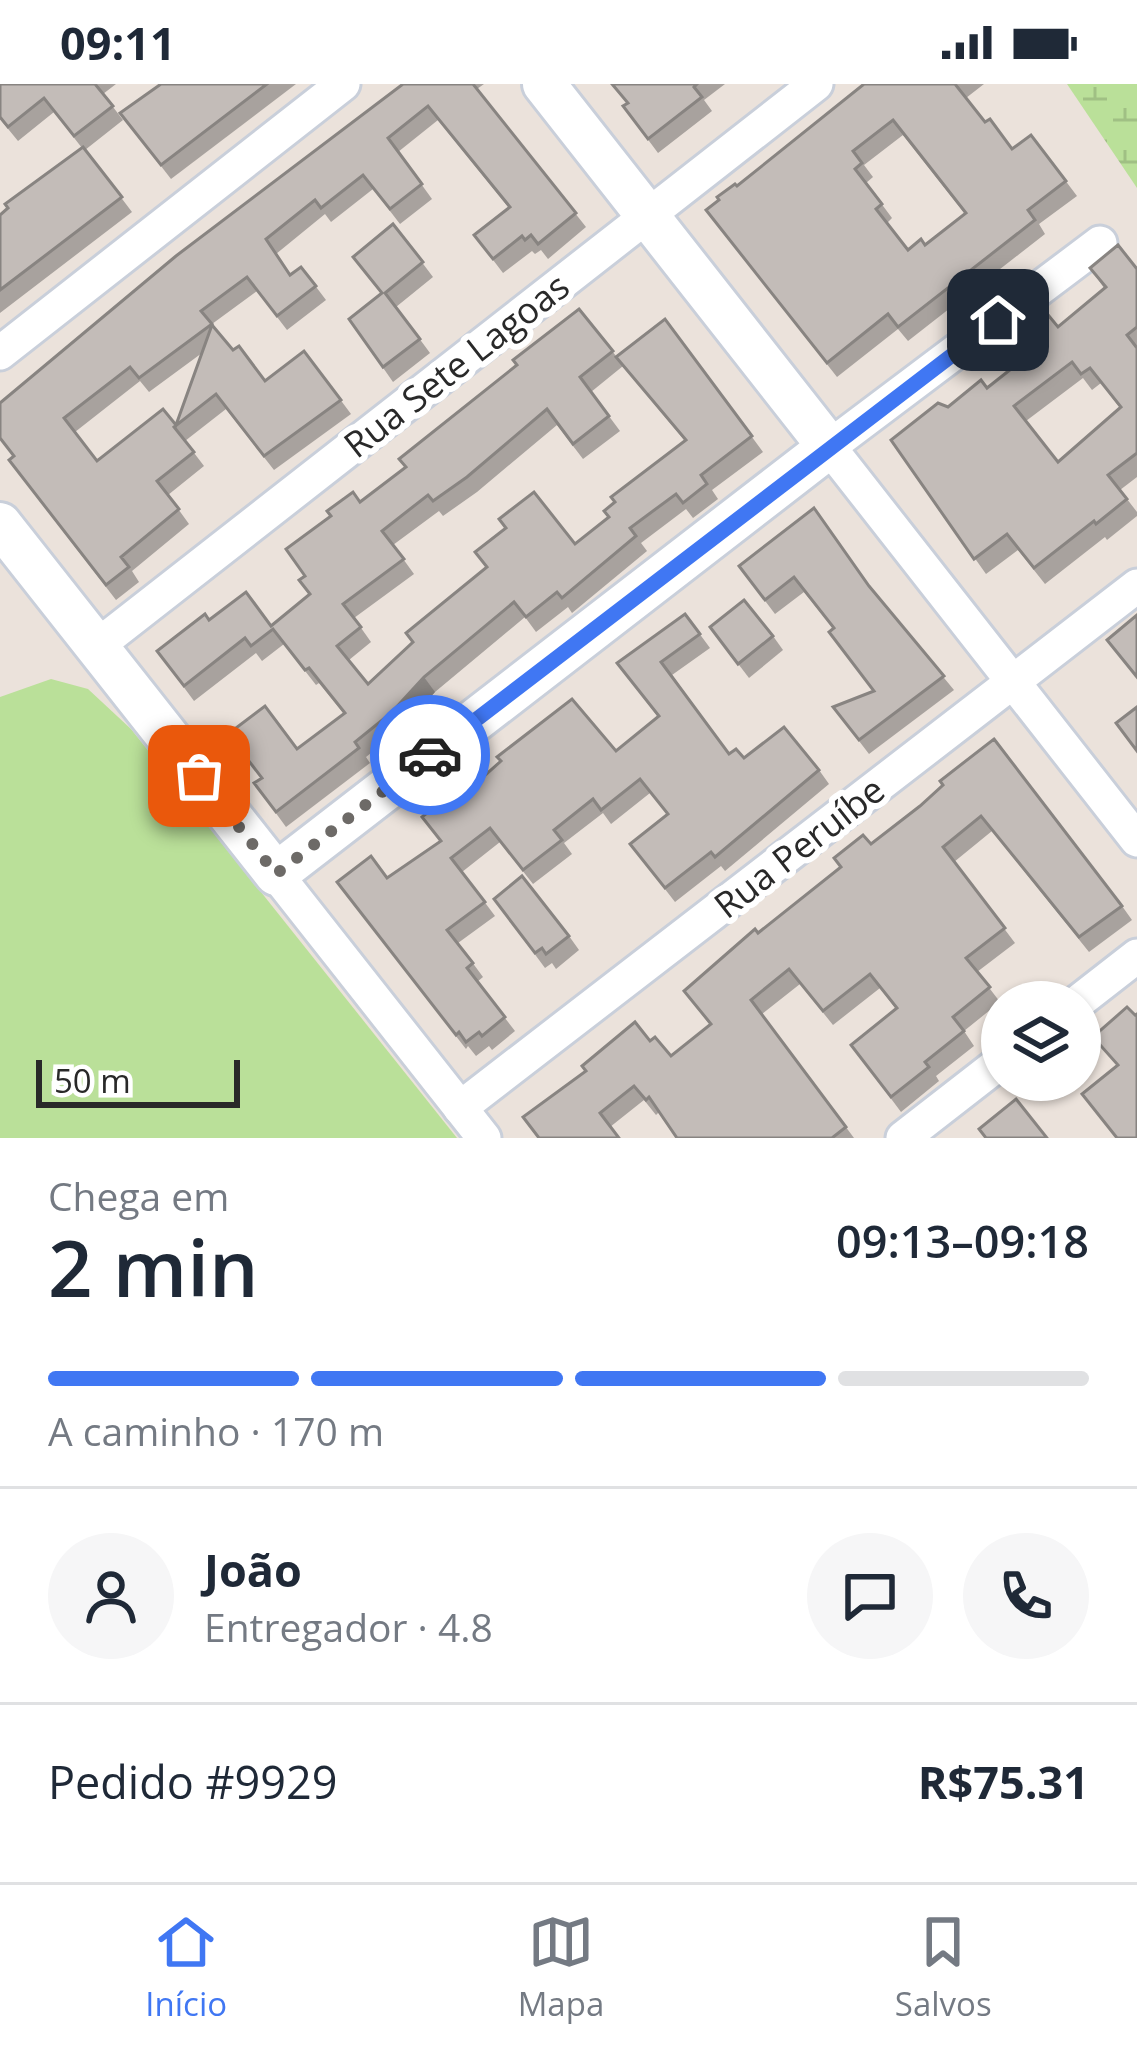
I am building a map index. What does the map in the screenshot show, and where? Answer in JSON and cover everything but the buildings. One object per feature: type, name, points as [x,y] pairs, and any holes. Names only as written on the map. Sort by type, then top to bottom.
[{"type":"street","points":[[0,353],[343,84]]},
{"type":"street","points":[[544,84],[1137,840]]},
{"type":"street","name":"Rua Sete Lagoas","points":[[97,646],[816,84]]},
{"type":"street","points":[[276,874],[1100,243]]},
{"type":"street","points":[[0,524],[484,1138]]},
{"type":"street","name":"Rua Peruíbe","points":[[460,1108],[1137,586]]},
{"type":"street","points":[[1101,984],[1137,956]]},
{"type":"street","points":[[902,1138],[981,1077]]},
{"type":"green space","points":[[1067,84],[1137,84],[1137,188]]},
{"type":"green space","points":[[51,679],[88,689],[131,729],[457,1138],[0,1138],[0,697]]},
{"type":"way so far","points":[[199,776],[276,874],[430,755]]},
{"type":"route","points":[[430,755],[998,320]]}]
